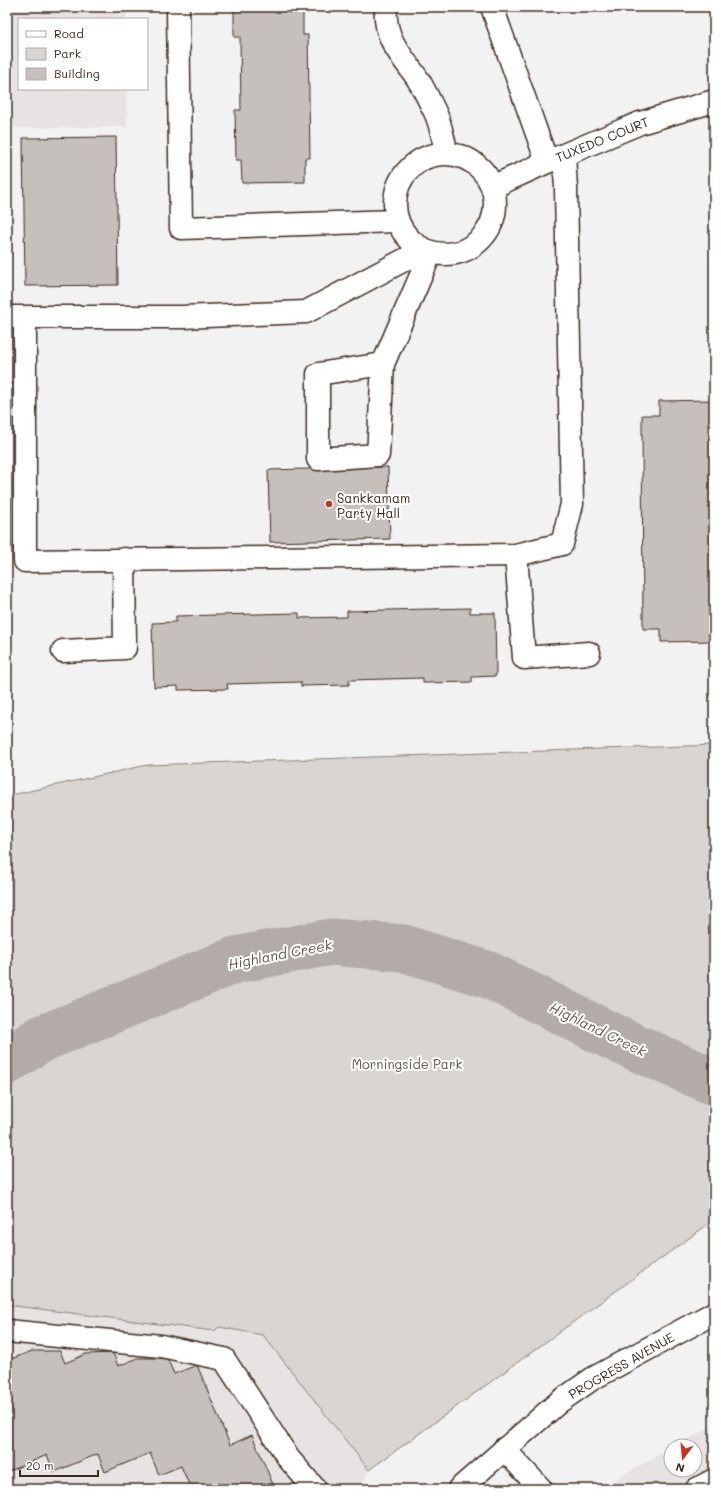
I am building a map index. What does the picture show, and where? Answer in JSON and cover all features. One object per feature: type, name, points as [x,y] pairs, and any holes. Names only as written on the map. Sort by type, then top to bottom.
[{"type":"street","points":[[178,7],[181,228],[397,221]]},
{"type":"street","points":[[386,7],[385,19],[389,35],[397,50],[419,82],[436,114],[447,154]]},
{"type":"street","points":[[427,251],[306,312],[182,317],[16,317],[25,561],[516,555],[562,544],[572,504],[566,196],[555,158],[492,7]]},
{"type":"street","name":"TUXEDO COURT","points":[[492,187],[555,158],[640,123],[714,101]]},
{"type":"street","points":[[447,154],[466,158],[482,170],[492,187],[495,206],[491,225],[479,242],[462,252],[442,255],[427,251],[407,238],[397,221],[394,202],[399,182],[410,167],[427,156],[447,154]]},
{"type":"street","points":[[382,364],[318,374],[318,459],[378,455],[382,364],[427,251]]},
{"type":"street","points":[[516,555],[524,658],[589,652]]},
{"type":"street","points":[[63,651],[125,648],[124,559]]},
{"type":"street","name":"PROGRESS AVENUE","points":[[461,1489],[504,1449],[559,1402],[592,1379],[714,1313]]},
{"type":"street","points":[[7,1331],[161,1346],[224,1359],[288,1459],[315,1489]]},
{"type":"street","points":[[504,1449],[541,1489]]},
{"type":"street","points":[[697,1489],[714,1480]]},
{"type":"shaded area","points":[[7,7],[127,7],[127,18],[18,18],[18,90],[127,90],[127,127],[7,128]]},
{"type":"shaded area","points":[[7,1290],[263,1335],[369,1470],[359,1489],[7,1489]]},
{"type":"shaded area","points":[[714,1425],[714,1489],[598,1489],[663,1452],[663,1478],[703,1478],[703,1438],[690,1438]]},
{"type":"green space","name":"Morningside Park","points":[[714,745],[714,1220],[369,1470],[263,1335],[219,1327],[214,1331],[7,1305],[7,796],[147,765]]},
{"type":"building","points":[[234,7],[303,7],[303,35],[308,35],[310,158],[305,158],[305,182],[242,183],[241,160],[236,160],[235,110],[241,110],[240,37],[234,37]]},
{"type":"building","points":[[116,137],[118,285],[25,286],[23,138]]},
{"type":"building","points":[[714,400],[714,641],[661,642],[661,629],[643,629],[642,415],[659,415],[659,401]]},
{"type":"building","name":"Sankkamam Party Hall","points":[[388,467],[390,539],[270,542],[268,470]]},
{"type":"building","points":[[470,608],[470,613],[495,613],[496,676],[472,677],[472,682],[423,683],[423,678],[349,680],[349,685],[301,686],[301,682],[227,684],[228,689],[178,690],[178,686],[154,687],[152,623],[176,622],[176,616],[299,613],[299,618],[347,617],[347,611]]},
{"type":"building","points":[[7,1348],[11,1359],[32,1351],[60,1351],[65,1363],[86,1354],[113,1353],[118,1366],[138,1358],[167,1358],[174,1374],[197,1365],[230,1445],[252,1435],[275,1489],[191,1489],[181,1466],[159,1475],[150,1453],[105,1472],[98,1454],[54,1472],[47,1455],[7,1472]]},
{"type":"waterway","name":"Highland Creek","points":[[7,1061],[41,1039],[235,960],[331,942],[403,948],[489,975],[619,1040],[714,1082]]},
{"type":"place","name":"Sankkamam Party Hall","points":[[329,504]]}]
